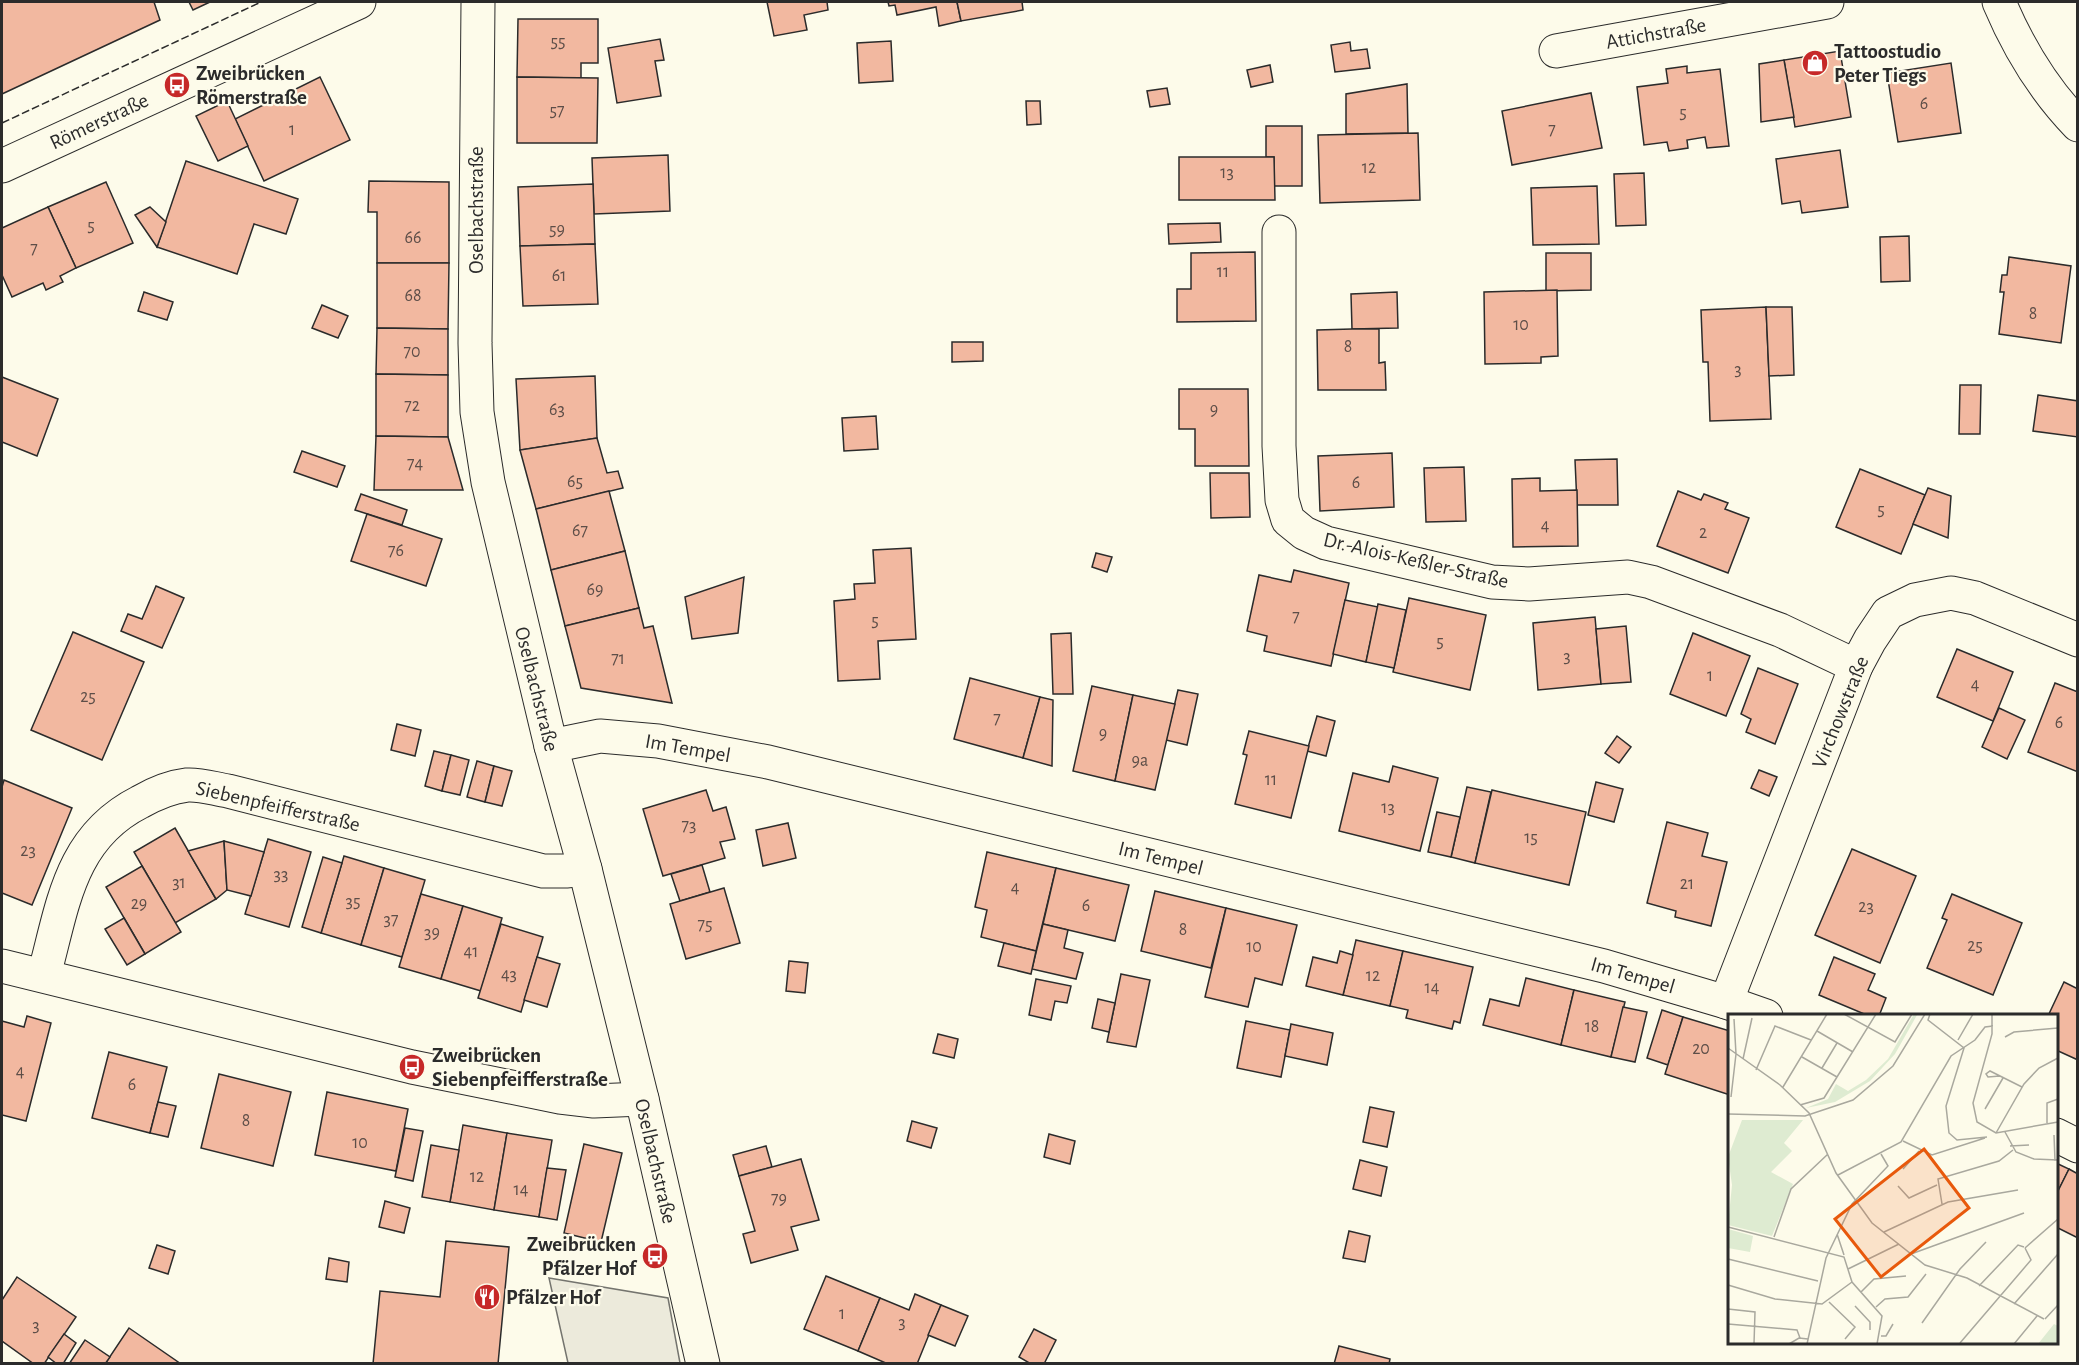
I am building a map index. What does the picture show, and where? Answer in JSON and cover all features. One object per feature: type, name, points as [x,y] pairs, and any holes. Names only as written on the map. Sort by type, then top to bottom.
[{"type":"street","name":"Römerstraße","points":[[2,166],[359,2]]},
{"type":"street","name":"Oselbachstraße","points":[[478,2],[475,331],[477,412],[488,482],[551,746],[585,869],[642,1099],[703,1364]]},
{"type":"street","name":"Attichstraße","points":[[1557,51],[1827,2]]},
{"type":"street","points":[[1999,2],[2010,28],[2035,72],[2078,125]]},
{"type":"street","name":"Dr.-Alois-Keßler-Straße","points":[[1279,232],[1279,446],[1282,500],[1288,520],[1304,533],[1326,543],[1492,582],[1529,584],[1628,577],[1651,582],[1780,630],[1856,666]]},
{"type":"street","name":"Virchowstraße","points":[[1726,1002],[1856,666],[1888,613],[1915,600],[1951,592],[1975,598],[2078,640]]},
{"type":"street","name":"Im Tempel","points":[[551,746],[600,736],[658,741],[768,762],[1604,966],[1760,1014]]},
{"type":"street","name":"Siebenpfeifferstraße","points":[[44,975],[67,890],[79,858],[95,835],[128,808],[158,792],[188,784],[228,791],[543,871],[566,872],[585,869]]},
{"type":"street","points":[[2,966],[446,1074],[560,1097],[594,1101],[642,1099]]},
{"type":"street","points":[[2058,1136],[2078,1146]]},
{"type":"shaded area","points":[[549,1278],[668,1298],[680,1363],[568,1363]]},
{"type":"building","points":[[2,2],[154,2],[160,20],[2,94]]},
{"type":"building","points":[[189,2],[210,2],[193,10]]},
{"type":"building","points":[[767,2],[827,2],[828,10],[804,15],[807,30],[774,36]]},
{"type":"building","points":[[888,2],[957,2],[961,21],[939,26],[936,7],[897,15],[895,5],[889,6]]},
{"type":"building","points":[[957,2],[1022,2],[1023,10],[961,21]]},
{"type":"building","points":[[518,19],[598,19],[598,63],[581,63],[581,78],[517,77]]},
{"type":"building","points":[[660,39],[664,60],[655,61],[661,96],[617,103],[608,48]]},
{"type":"building","points":[[891,41],[893,81],[859,83],[857,43]]},
{"type":"building","points":[[1350,42],[1351,51],[1367,49],[1370,68],[1335,72],[1331,45]]},
{"type":"building","points":[[1840,51],[1851,117],[1795,127],[1784,60]]},
{"type":"building","points":[[1784,60],[1794,117],[1761,122],[1759,64]]},
{"type":"building","points":[[1951,63],[1961,133],[1898,142],[1887,73]]},
{"type":"building","points":[[1270,65],[1273,82],[1251,87],[1247,70]]},
{"type":"building","points":[[1687,66],[1687,73],[1720,69],[1729,146],[1707,148],[1705,137],[1687,140],[1688,148],[1669,151],[1667,142],[1644,145],[1637,87],[1668,83],[1666,69]]},
{"type":"building","points":[[320,77],[350,140],[264,181],[235,119]]},
{"type":"building","points":[[517,77],[598,78],[597,143],[517,143]]},
{"type":"building","points":[[1407,84],[1408,133],[1346,134],[1346,94]]},
{"type":"building","points":[[1167,88],[1170,104],[1150,107],[1147,91]]},
{"type":"building","points":[[1591,93],[1602,148],[1512,165],[1502,111]]},
{"type":"building","points":[[227,101],[248,146],[218,161],[196,116]]},
{"type":"building","points":[[1026,101],[1040,101],[1041,124],[1027,125]]},
{"type":"building","points":[[1266,126],[1302,126],[1302,186],[1274,186],[1274,157],[1266,157]]},
{"type":"building","points":[[1418,133],[1420,200],[1320,203],[1318,135]]},
{"type":"building","points":[[1840,150],[1848,207],[1802,213],[1800,201],[1782,204],[1776,159]]},
{"type":"building","points":[[668,155],[670,211],[594,214],[592,158]]},
{"type":"building","points":[[1179,157],[1274,157],[1275,200],[1179,200]]},
{"type":"building","points":[[186,161],[298,199],[286,234],[254,224],[237,274],[157,247]]},
{"type":"building","points":[[1644,173],[1646,225],[1616,226],[1614,174]]},
{"type":"building","points":[[369,181],[449,182],[449,263],[377,263],[377,212],[368,212]]},
{"type":"building","points":[[106,182],[133,243],[76,268],[48,207]]},
{"type":"building","points":[[593,184],[595,244],[520,246],[518,187]]},
{"type":"building","points":[[1597,186],[1599,244],[1533,245],[1531,188]]},
{"type":"building","points":[[48,207],[76,268],[60,276],[63,282],[46,290],[43,283],[12,297],[2,275],[2,228]]},
{"type":"building","points":[[150,207],[166,222],[157,247],[135,215]]},
{"type":"building","points":[[1220,223],[1221,242],[1169,244],[1168,224]]},
{"type":"building","points":[[1909,236],[1910,281],[1881,282],[1880,237]]},
{"type":"building","points":[[595,244],[598,304],[523,306],[520,246]]},
{"type":"building","points":[[1255,252],[1256,321],[1177,322],[1177,289],[1191,289],[1191,253]]},
{"type":"building","points":[[1546,253],[1591,253],[1591,290],[1546,291]]},
{"type":"building","points":[[2009,257],[2071,266],[2061,343],[1999,334],[2004,292],[2000,292],[2002,275],[2007,275]]},
{"type":"building","points":[[377,263],[449,263],[448,329],[377,328]]},
{"type":"building","points":[[1557,290],[1558,356],[1541,357],[1541,363],[1485,364],[1484,292]]},
{"type":"building","points":[[144,292],[173,302],[167,320],[138,311]]},
{"type":"building","points":[[1397,292],[1398,328],[1352,329],[1351,294]]},
{"type":"building","points":[[322,305],[348,316],[338,338],[312,328]]},
{"type":"building","points":[[1766,307],[1771,419],[1710,421],[1708,362],[1703,362],[1701,310]]},
{"type":"building","points":[[1766,307],[1792,307],[1794,375],[1769,376]]},
{"type":"building","points":[[377,328],[448,329],[448,375],[376,374]]},
{"type":"building","points":[[1379,329],[1379,363],[1385,362],[1386,390],[1318,390],[1317,330]]},
{"type":"building","points":[[952,342],[983,342],[983,361],[952,362]]},
{"type":"building","points":[[376,374],[448,375],[448,437],[376,436]]},
{"type":"building","points":[[595,376],[597,438],[520,450],[516,379]]},
{"type":"building","points":[[2,377],[58,399],[37,456],[2,442]]},
{"type":"building","points":[[1960,385],[1981,385],[1980,434],[1959,434]]},
{"type":"building","points":[[1179,389],[1248,389],[1249,466],[1195,466],[1195,429],[1179,429]]},
{"type":"building","points":[[2038,395],[2078,401],[2078,437],[2033,431]]},
{"type":"building","points":[[876,416],[878,449],[844,451],[842,418]]},
{"type":"building","points":[[376,436],[448,437],[463,490],[374,490]]},
{"type":"building","points":[[597,438],[607,473],[618,471],[623,488],[536,509],[520,450]]},
{"type":"building","points":[[302,451],[345,466],[337,487],[294,472]]},
{"type":"building","points":[[1392,453],[1394,507],[1320,511],[1318,456]]},
{"type":"building","points":[[1617,459],[1618,505],[1577,505],[1575,460]]},
{"type":"building","points":[[1464,467],[1466,521],[1426,522],[1424,468]]},
{"type":"building","points":[[1860,469],[1925,495],[1901,554],[1836,527]]},
{"type":"building","points":[[1210,473],[1249,473],[1250,517],[1211,518]]},
{"type":"building","points":[[1540,478],[1540,491],[1577,490],[1578,546],[1513,547],[1512,479]]},
{"type":"building","points":[[1928,488],[1951,496],[1948,538],[1913,524]]},
{"type":"building","points":[[609,491],[625,551],[551,570],[536,509]]},
{"type":"building","points":[[1678,491],[1701,500],[1704,494],[1728,503],[1725,509],[1749,518],[1728,573],[1657,546]]},
{"type":"building","points":[[361,494],[407,510],[402,525],[355,510]]},
{"type":"building","points":[[367,514],[442,539],[426,586],[351,561]]},
{"type":"building","points":[[911,548],[916,639],[878,641],[880,679],[838,681],[834,601],[855,599],[854,584],[875,583],[873,550]]},
{"type":"building","points":[[625,551],[639,608],[565,626],[551,570]]},
{"type":"building","points":[[1096,553],[1112,557],[1107,572],[1092,567]]},
{"type":"building","points":[[1294,570],[1349,583],[1331,666],[1264,651],[1267,636],[1247,631],[1259,575],[1291,582]]},
{"type":"building","points":[[744,577],[738,633],[692,639],[685,597]]},
{"type":"building","points":[[156,586],[184,598],[162,648],[121,631],[128,614],[142,619]]},
{"type":"building","points":[[1409,598],[1486,615],[1470,690],[1393,672]]},
{"type":"building","points":[[1345,600],[1378,607],[1366,662],[1333,654]]},
{"type":"building","points":[[1378,604],[1406,610],[1394,668],[1366,662]]},
{"type":"building","points":[[639,608],[644,628],[653,626],[672,703],[581,688],[565,626]]},
{"type":"building","points":[[1595,617],[1601,684],[1538,690],[1533,623]]},
{"type":"building","points":[[1626,626],[1631,682],[1601,684],[1596,629]]},
{"type":"building","points":[[73,632],[144,662],[102,760],[31,730]]},
{"type":"building","points":[[1071,633],[1073,694],[1053,694],[1051,634]]},
{"type":"building","points":[[1693,633],[1750,656],[1726,716],[1670,694]]},
{"type":"building","points":[[1957,649],[2013,672],[1993,721],[1937,697]]},
{"type":"building","points":[[1758,668],[1798,684],[1775,744],[1746,732],[1751,719],[1741,714]]},
{"type":"building","points":[[970,678],[1040,697],[1023,758],[954,739]]},
{"type":"building","points":[[2055,683],[2078,692],[2078,772],[2028,752]]},
{"type":"building","points":[[1092,686],[1133,695],[1115,781],[1073,771]]},
{"type":"building","points":[[1178,690],[1198,694],[1187,745],[1166,740]]},
{"type":"building","points":[[1133,695],[1175,704],[1155,790],[1115,781]]},
{"type":"building","points":[[1040,697],[1053,700],[1052,766],[1023,758]]},
{"type":"building","points":[[1999,708],[2025,720],[2007,759],[1982,747]]},
{"type":"building","points":[[1317,716],[1335,721],[1326,756],[1307,751]]},
{"type":"building","points":[[397,724],[421,730],[415,756],[391,750]]},
{"type":"building","points":[[1249,731],[1309,746],[1291,818],[1235,804],[1247,755],[1243,754]]},
{"type":"building","points":[[1617,736],[1631,747],[1619,763],[1605,753]]},
{"type":"building","points":[[434,751],[451,755],[442,791],[425,786]]},
{"type":"building","points":[[451,755],[469,760],[460,795],[442,791]]},
{"type":"building","points":[[477,761],[494,766],[485,802],[467,797]]},
{"type":"building","points":[[494,766],[512,771],[502,806],[485,802]]},
{"type":"building","points":[[1393,766],[1438,778],[1420,851],[1339,831],[1353,773],[1389,782]]},
{"type":"building","points":[[1759,770],[1777,777],[1769,796],[1751,788]]},
{"type":"building","points":[[4,780],[72,808],[32,905],[2,893],[2,787]]},
{"type":"building","points":[[1596,782],[1623,789],[1614,822],[1588,815]]},
{"type":"building","points":[[1467,787],[1491,792],[1475,863],[1451,857]]},
{"type":"building","points":[[706,790],[713,811],[726,807],[735,839],[720,842],[725,858],[663,876],[643,809]]},
{"type":"building","points":[[1492,790],[1586,812],[1569,885],[1475,863]]},
{"type":"building","points":[[1437,812],[1460,817],[1451,857],[1428,852]]},
{"type":"building","points":[[1667,822],[1708,833],[1702,856],[1727,862],[1711,926],[1675,917],[1676,911],[1647,903]]},
{"type":"building","points":[[788,823],[796,858],[763,866],[756,830]]},
{"type":"building","points":[[175,828],[216,899],[175,923],[134,852]]},
{"type":"building","points":[[268,839],[311,852],[289,927],[245,914]]},
{"type":"building","points":[[224,841],[227,890],[216,899],[188,851]]},
{"type":"building","points":[[224,841],[264,852],[251,896],[227,890]]},
{"type":"building","points":[[1852,849],[1916,876],[1880,963],[1815,935]]},
{"type":"building","points":[[987,852],[1056,868],[1036,951],[981,937],[987,910],[975,907]]},
{"type":"building","points":[[344,856],[384,868],[361,945],[321,933]]},
{"type":"building","points":[[323,857],[342,863],[321,933],[302,927]]},
{"type":"building","points":[[702,865],[710,892],[680,901],[671,874]]},
{"type":"building","points":[[142,866],[181,932],[145,954],[106,887]]},
{"type":"building","points":[[384,868],[425,880],[402,957],[361,945]]},
{"type":"building","points":[[1056,868],[1129,885],[1115,941],[1043,924]]},
{"type":"building","points":[[724,888],[740,943],[686,959],[670,904]]},
{"type":"building","points":[[1155,891],[1226,908],[1211,968],[1141,951]]},
{"type":"building","points":[[421,894],[463,906],[441,979],[399,967]]},
{"type":"building","points":[[1952,894],[2022,923],[1993,995],[1927,968],[1947,920],[1942,918]]},
{"type":"building","points":[[463,906],[502,918],[481,991],[441,979]]},
{"type":"building","points":[[1226,908],[1297,925],[1282,985],[1255,978],[1248,1007],[1205,997]]},
{"type":"building","points":[[124,918],[145,954],[127,965],[105,929]]},
{"type":"building","points":[[501,924],[543,937],[521,1012],[478,998]]},
{"type":"building","points":[[1043,924],[1068,930],[1064,948],[1083,953],[1076,979],[1032,969]]},
{"type":"building","points":[[1356,940],[1403,951],[1390,1006],[1343,995]]},
{"type":"building","points":[[1004,943],[1036,951],[1031,974],[998,966]]},
{"type":"building","points":[[1340,951],[1353,955],[1343,995],[1306,986],[1313,957],[1337,963]]},
{"type":"building","points":[[1403,951],[1473,967],[1460,1023],[1454,1021],[1452,1029],[1406,1018],[1408,1010],[1390,1006]]},
{"type":"building","points":[[537,957],[560,964],[547,1007],[524,1000]]},
{"type":"building","points":[[1834,957],[1875,974],[1868,990],[1886,998],[1880,1014],[1864,1014],[1819,995]]},
{"type":"building","points":[[789,961],[808,963],[805,993],[786,991]]},
{"type":"building","points":[[1121,974],[1150,980],[1136,1047],[1107,1042]]},
{"type":"building","points":[[1526,978],[1574,990],[1561,1045],[1483,1025],[1490,999],[1519,1006]]},
{"type":"building","points":[[1036,979],[1071,986],[1067,1003],[1055,1001],[1051,1020],[1029,1015]]},
{"type":"building","points":[[2064,982],[2078,989],[2078,1060],[2058,1051],[2058,1014],[2049,1014]]},
{"type":"building","points":[[1574,990],[1625,1002],[1611,1057],[1561,1045]]},
{"type":"building","points":[[1098,999],[1115,1003],[1109,1032],[1092,1028]]},
{"type":"building","points":[[1623,1007],[1647,1012],[1635,1062],[1611,1057]]},
{"type":"building","points":[[1662,1010],[1683,1017],[1668,1065],[1647,1058]]},
{"type":"building","points":[[27,1016],[51,1023],[26,1121],[2,1115],[2,1021],[24,1027]]},
{"type":"building","points":[[1683,1017],[1728,1030],[1728,1094],[1665,1074]]},
{"type":"building","points":[[1246,1021],[1290,1030],[1281,1077],[1237,1068]]},
{"type":"building","points":[[1291,1024],[1333,1033],[1327,1065],[1285,1056]]},
{"type":"building","points":[[938,1034],[958,1039],[954,1058],[933,1053]]},
{"type":"building","points":[[109,1052],[167,1067],[150,1133],[92,1118]]},
{"type":"building","points":[[219,1074],[291,1092],[273,1166],[201,1148]]},
{"type":"building","points":[[327,1092],[408,1109],[396,1171],[315,1155]]},
{"type":"building","points":[[158,1102],[176,1106],[168,1137],[150,1133]]},
{"type":"building","points":[[1370,1107],[1394,1112],[1387,1147],[1363,1142]]},
{"type":"building","points":[[912,1121],[937,1128],[931,1148],[907,1141]]},
{"type":"building","points":[[463,1125],[507,1133],[494,1210],[450,1202]]},
{"type":"building","points":[[405,1128],[423,1131],[413,1181],[395,1177]]},
{"type":"building","points":[[507,1133],[552,1140],[539,1217],[494,1210]]},
{"type":"building","points":[[1049,1134],[1075,1141],[1070,1164],[1044,1157]]},
{"type":"building","points":[[584,1144],[622,1153],[601,1242],[564,1233]]},
{"type":"building","points":[[431,1145],[459,1150],[450,1202],[422,1197]]},
{"type":"building","points":[[766,1146],[772,1167],[739,1176],[733,1155]]},
{"type":"building","points":[[801,1159],[819,1220],[791,1227],[798,1250],[751,1263],[743,1234],[755,1231],[739,1176]]},
{"type":"building","points":[[1360,1160],[1387,1167],[1381,1196],[1353,1189]]},
{"type":"building","points":[[2058,1164],[2069,1169],[2058,1191]]},
{"type":"building","points":[[547,1168],[566,1170],[557,1220],[539,1217]]},
{"type":"building","points":[[2069,1169],[2078,1174],[2078,1238],[2058,1228],[2058,1191]]},
{"type":"building","points":[[385,1201],[410,1208],[404,1233],[379,1227]]},
{"type":"building","points":[[1349,1231],[1370,1236],[1365,1262],[1343,1258]]},
{"type":"building","points":[[446,1241],[509,1247],[498,1364],[373,1364],[380,1291],[440,1297]]},
{"type":"building","points":[[157,1245],[175,1251],[168,1274],[149,1268]]},
{"type":"building","points":[[329,1258],[349,1262],[347,1282],[326,1279]]},
{"type":"building","points":[[826,1276],[880,1298],[858,1351],[804,1329]]},
{"type":"building","points":[[17,1277],[76,1317],[44,1364],[34,1364],[2,1341],[2,1300]]},
{"type":"building","points":[[915,1294],[941,1305],[917,1364],[888,1364],[858,1351],[880,1298],[909,1310]]},
{"type":"building","points":[[941,1305],[968,1316],[955,1346],[928,1335]]},
{"type":"building","points":[[129,1328],[181,1364],[105,1364]]},
{"type":"building","points":[[1034,1329],[1056,1340],[1044,1364],[1031,1364],[1019,1357]]},
{"type":"building","points":[[64,1334],[76,1343],[63,1364],[57,1364],[48,1357]]},
{"type":"building","points":[[85,1340],[110,1357],[105,1364],[69,1364]]},
{"type":"building","points":[[1339,1346],[1390,1359],[1389,1364],[1334,1364]]},
{"type":"fence","points":[[2,123],[261,2]]},
{"type":"place","name":"Tattoostudio Peter Tiegs","points":[[1815,63]]},
{"type":"place","name":"Zweibrücken Römerstraße","points":[[177,85]]},
{"type":"place","name":"Zweibrücken Siebenpfeifferstraße","points":[[412,1067]]},
{"type":"place","name":"Zweibrücken Pfälzer Hof","points":[[655,1256]]},
{"type":"place","name":"Pfälzer Hof","points":[[487,1297]]}]
